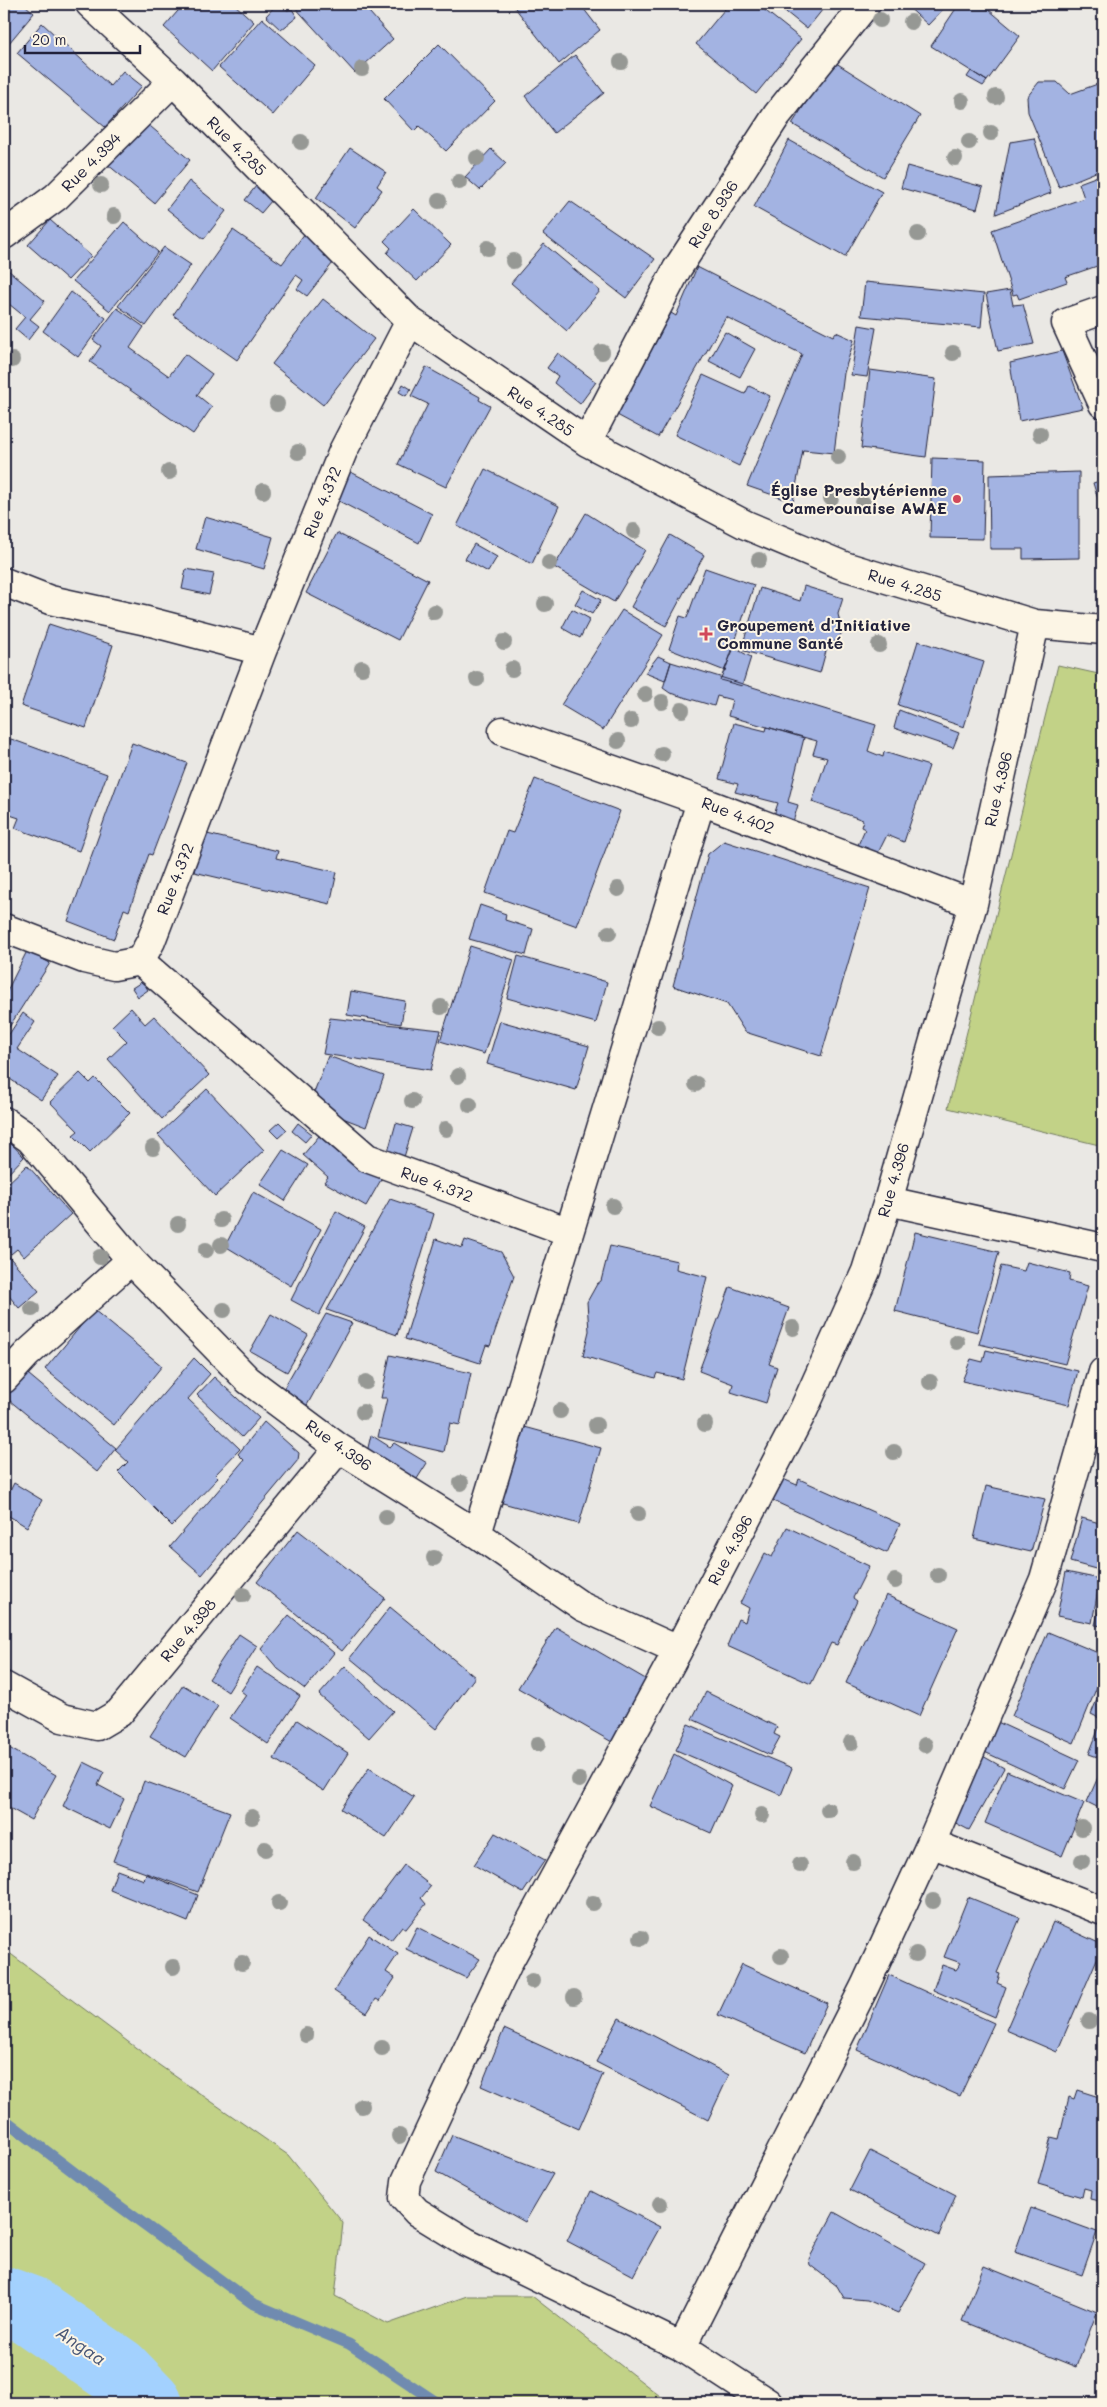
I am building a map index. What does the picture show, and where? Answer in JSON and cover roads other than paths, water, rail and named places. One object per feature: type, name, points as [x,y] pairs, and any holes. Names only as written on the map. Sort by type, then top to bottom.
[{"type":"street","name":"Rue 4.285","points":[[90,4],[173,81],[410,321],[587,442],[746,525],[844,566],[1035,624],[1103,630]]},
{"type":"street","name":"Rue 8.936","points":[[587,442],[677,269],[777,115],[866,4]]},
{"type":"street","name":"Rue 4.394","points":[[4,235],[56,197],[173,81]]},
{"type":"street","points":[[1103,310],[1066,323],[1103,404]]},
{"type":"street","name":"Rue 4.372","points":[[410,321],[343,451],[262,651],[151,941],[140,961],[367,1158],[569,1232]]},
{"type":"street","points":[[4,582],[50,600],[147,621],[262,651]]},
{"type":"street","name":"Rue 4.396","points":[[4,1121],[30,1139],[130,1260],[248,1380],[339,1448],[476,1534],[583,1607],[678,1650],[804,1409],[866,1271],[888,1202],[973,904],[1035,624]]},
{"type":"street","name":"Rue 4.402","points":[[503,731],[701,801],[973,904]]},
{"type":"street","points":[[476,1534],[701,801]]},
{"type":"street","points":[[4,928],[84,959],[114,966],[140,961]]},
{"type":"street","points":[[888,1202],[1103,1248]]},
{"type":"street","points":[[4,1379],[27,1354],[130,1260]]},
{"type":"street","points":[[682,2347],[866,1986],[931,1844],[1044,1579],[1103,1372]]},
{"type":"street","name":"Rue 4.398","points":[[4,1686],[62,1718],[97,1726],[119,1713],[339,1448]]},
{"type":"street","points":[[678,1650],[509,1960],[406,2181],[404,2198],[417,2212],[466,2242],[682,2347],[768,2403]]},
{"type":"street","points":[[931,1844],[1103,1910]]},
{"type":"waterway","points":[[4,2119],[252,2303],[349,2344],[438,2403]]},
{"type":"waterway","name":"Angaa","points":[[4,2301],[29,2310],[117,2371],[148,2403]]},
{"type":"place","name":"Église Presbytérienne Camerounaise AWAE","points":[[957,499]]},
{"type":"place","name":"Groupement d'Initiative Commune Santé","points":[[706,634]]}]
